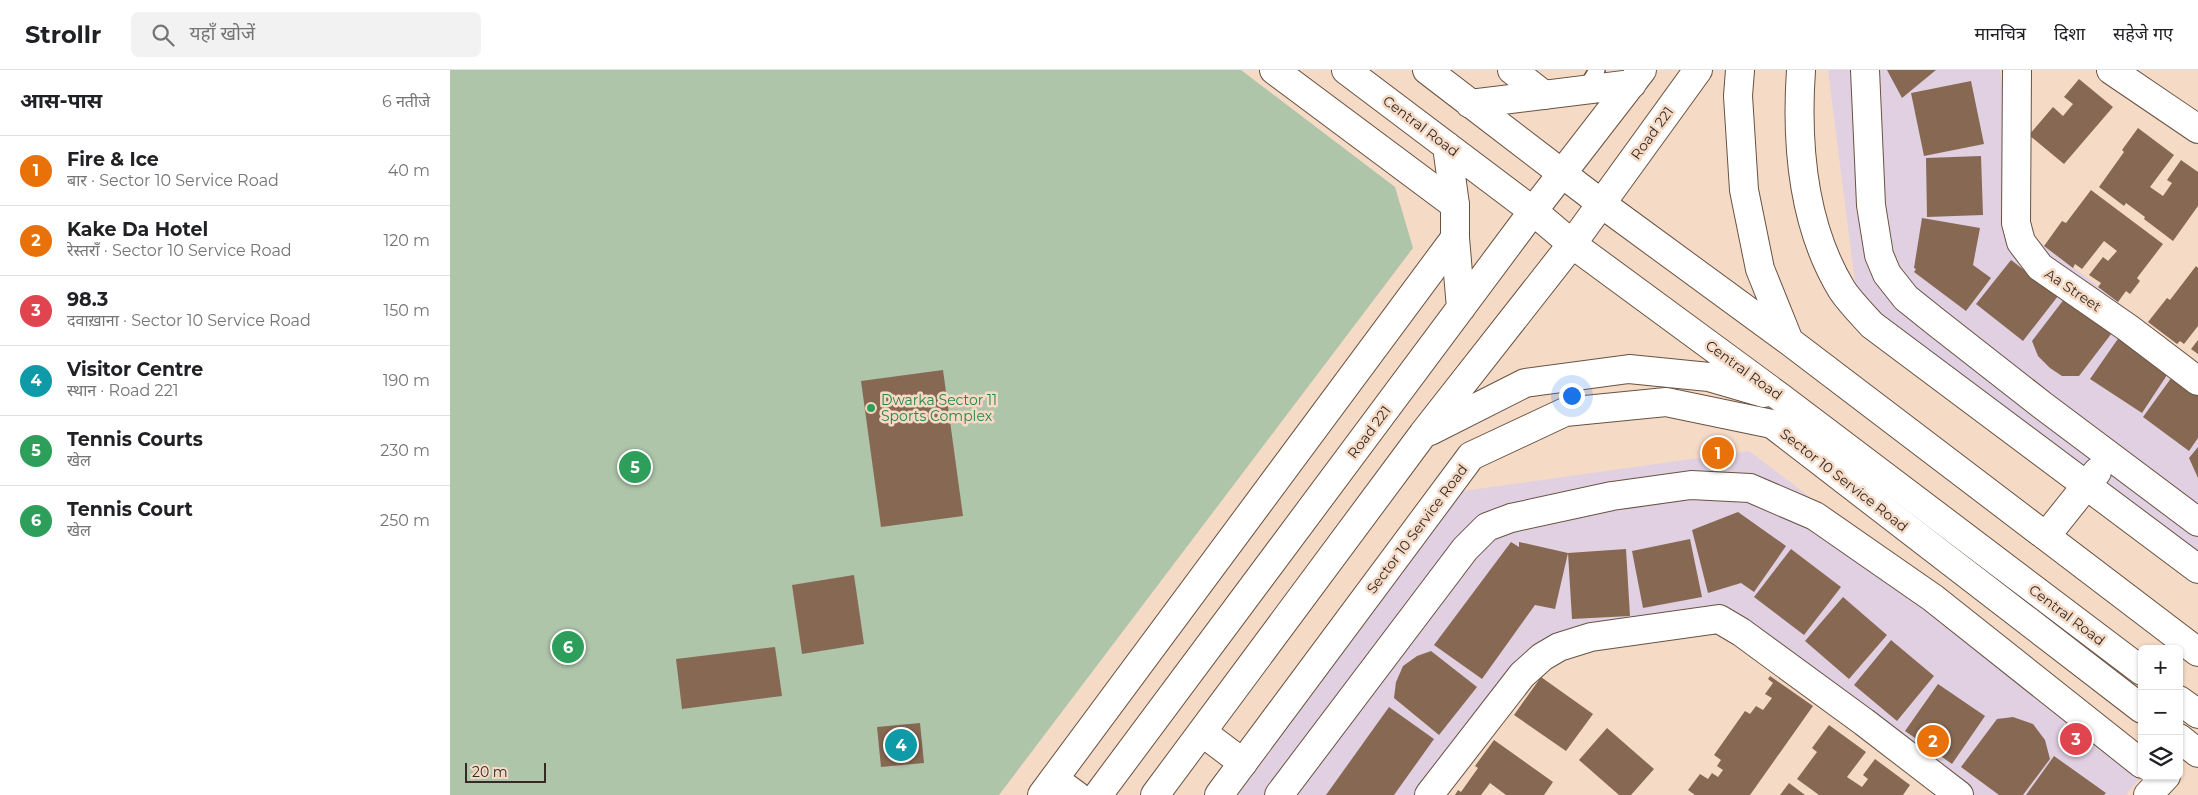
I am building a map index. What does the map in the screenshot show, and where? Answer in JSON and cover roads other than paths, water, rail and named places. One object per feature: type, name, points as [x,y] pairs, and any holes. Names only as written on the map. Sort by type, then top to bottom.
[{"type":"street","points":[[1274,70],[1455,206]]},
{"type":"street","name":"Central Road","points":[[1346,70],[1533,211],[1572,244],[1780,397],[2138,668]]},
{"type":"street","points":[[1427,70],[1602,204],[1789,341],[2198,652]]},
{"type":"street","points":[[1512,70],[1544,95]]},
{"type":"street","name":"Road 221","points":[[1155,795],[1423,434],[1602,204],[1698,70]]},
{"type":"street","points":[[1740,70],[1738,96],[1744,190],[1760,268],[1789,341]]},
{"type":"street","points":[[1801,70],[1802,148],[1810,212],[1821,251],[1843,291],[1872,325],[2198,569]]},
{"type":"street","points":[[1865,70],[1871,204],[1879,256],[1887,274],[1906,298],[2198,522]]},
{"type":"street","name":"Aa Street","points":[[2017,70],[2016,224],[2021,242],[2040,267],[2128,328],[2198,381]]},
{"type":"street","points":[[2112,70],[2198,129]]},
{"type":"street","points":[[1470,104],[1544,95],[1591,80],[1637,77]]},
{"type":"street","name":"Road 221","points":[[1098,795],[1460,308],[1637,77]]},
{"type":"street","points":[[1447,146],[1455,206],[1455,238],[1460,308]]},
{"type":"street","points":[[1076,795],[1048,787],[1455,238]]},
{"type":"street","points":[[1423,434],[1525,383],[1629,369],[1709,377],[1780,397]]},
{"type":"street","name":"Sector 10 Service Road","points":[[1219,795],[1471,456],[1565,412],[1666,402],[1772,424],[2138,706]]},
{"type":"street","points":[[2046,536],[2085,485],[2111,456]]},
{"type":"street","points":[[1279,795],[1464,549],[1487,527],[1511,518],[1612,496],[1691,485],[1750,488],[1814,516],[2138,743]]},
{"type":"street","points":[[2042,633],[2060,609]]},
{"type":"street","points":[[1429,795],[1522,675],[1559,647],[1591,637],[1719,619],[1741,632],[1826,694],[1959,795]]},
{"type":"street","points":[[2183,703],[2198,714]]},
{"type":"street","points":[[1202,732],[1242,763]]},
{"type":"place","name":"Dwarka Sector 11 Sports Complex","points":[[871,408]]},
{"type":"place","name":"Fire & Ice","points":[[1718,453]]},
{"type":"place","name":"Tennis Courts","points":[[635,467]]},
{"type":"place","name":"Tennis Court","points":[[568,647]]},
{"type":"place","name":"98.3","points":[[2076,739]]},
{"type":"place","name":"Kake Da Hotel","points":[[1933,741]]},
{"type":"place","name":"Visitor Centre","points":[[901,745]]}]
